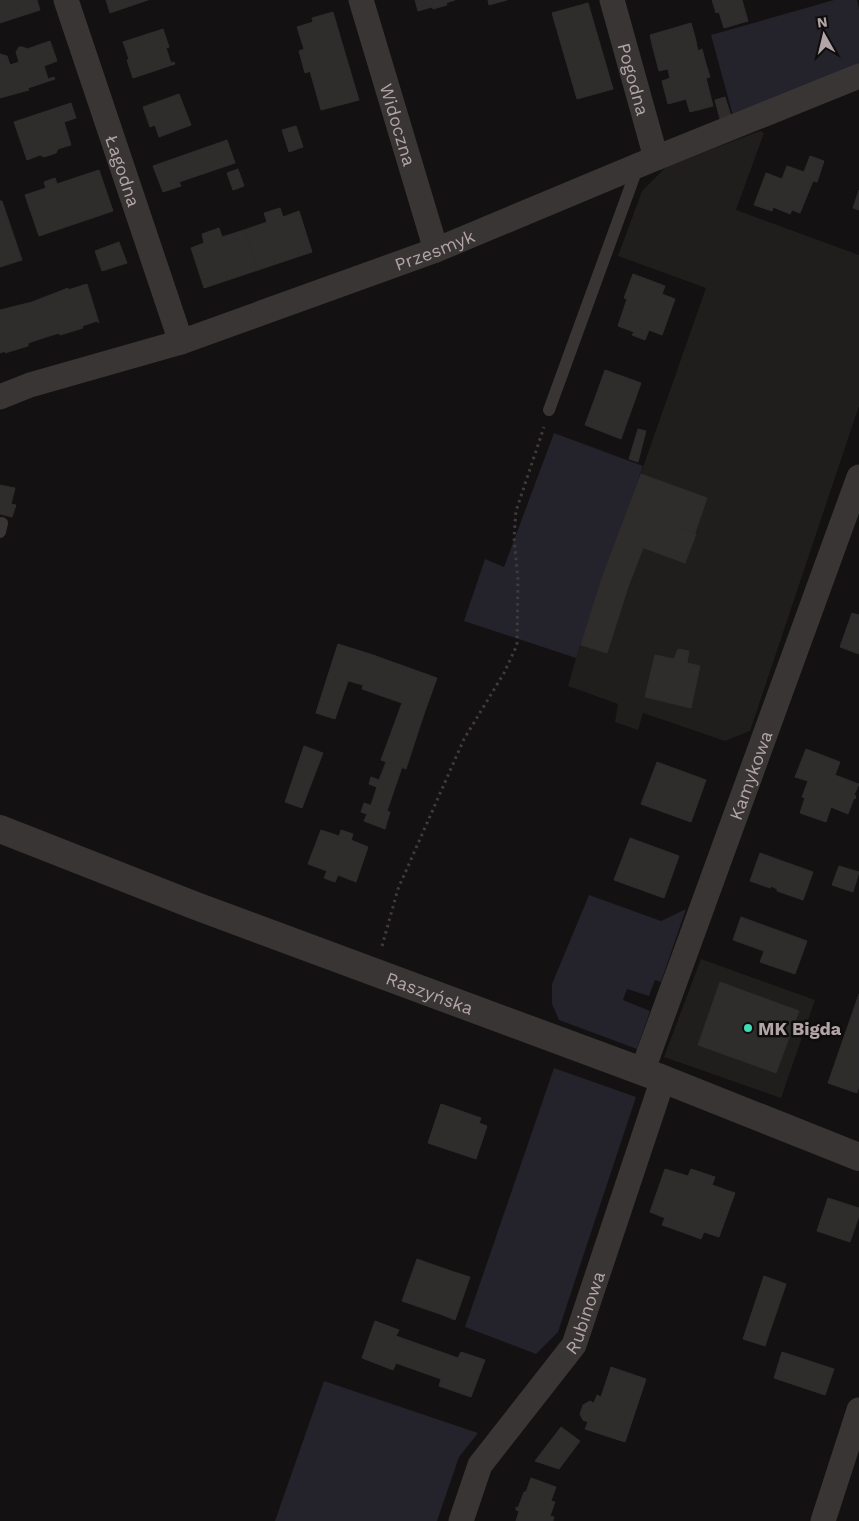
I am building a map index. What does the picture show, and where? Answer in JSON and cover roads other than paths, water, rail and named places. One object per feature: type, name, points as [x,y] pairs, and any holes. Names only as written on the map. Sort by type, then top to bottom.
[{"type":"street","name":"Łagodna","points":[[66,0],[181,342]]},
{"type":"street","name":"Widoczna","points":[[361,0],[436,250]]},
{"type":"street","name":"Pogodna","points":[[612,0],[647,162]]},
{"type":"street","name":"Przesmyk","points":[[0,397],[30,385],[181,342],[436,250],[859,76]]},
{"type":"street","name":"Kamykowa","points":[[653,1076],[859,477]]},
{"type":"street","name":"Raszyńska","points":[[0,829],[196,906],[653,1076],[859,1157]]},
{"type":"street","name":"Rubinowa","points":[[461,1521],[480,1466],[574,1345],[653,1076]]},
{"type":"street","points":[[823,1521],[859,1410]]},
{"type":"lane","points":[[550,410],[647,162]]},
{"type":"place","name":"MK Bigda","points":[[748,1028]]}]
